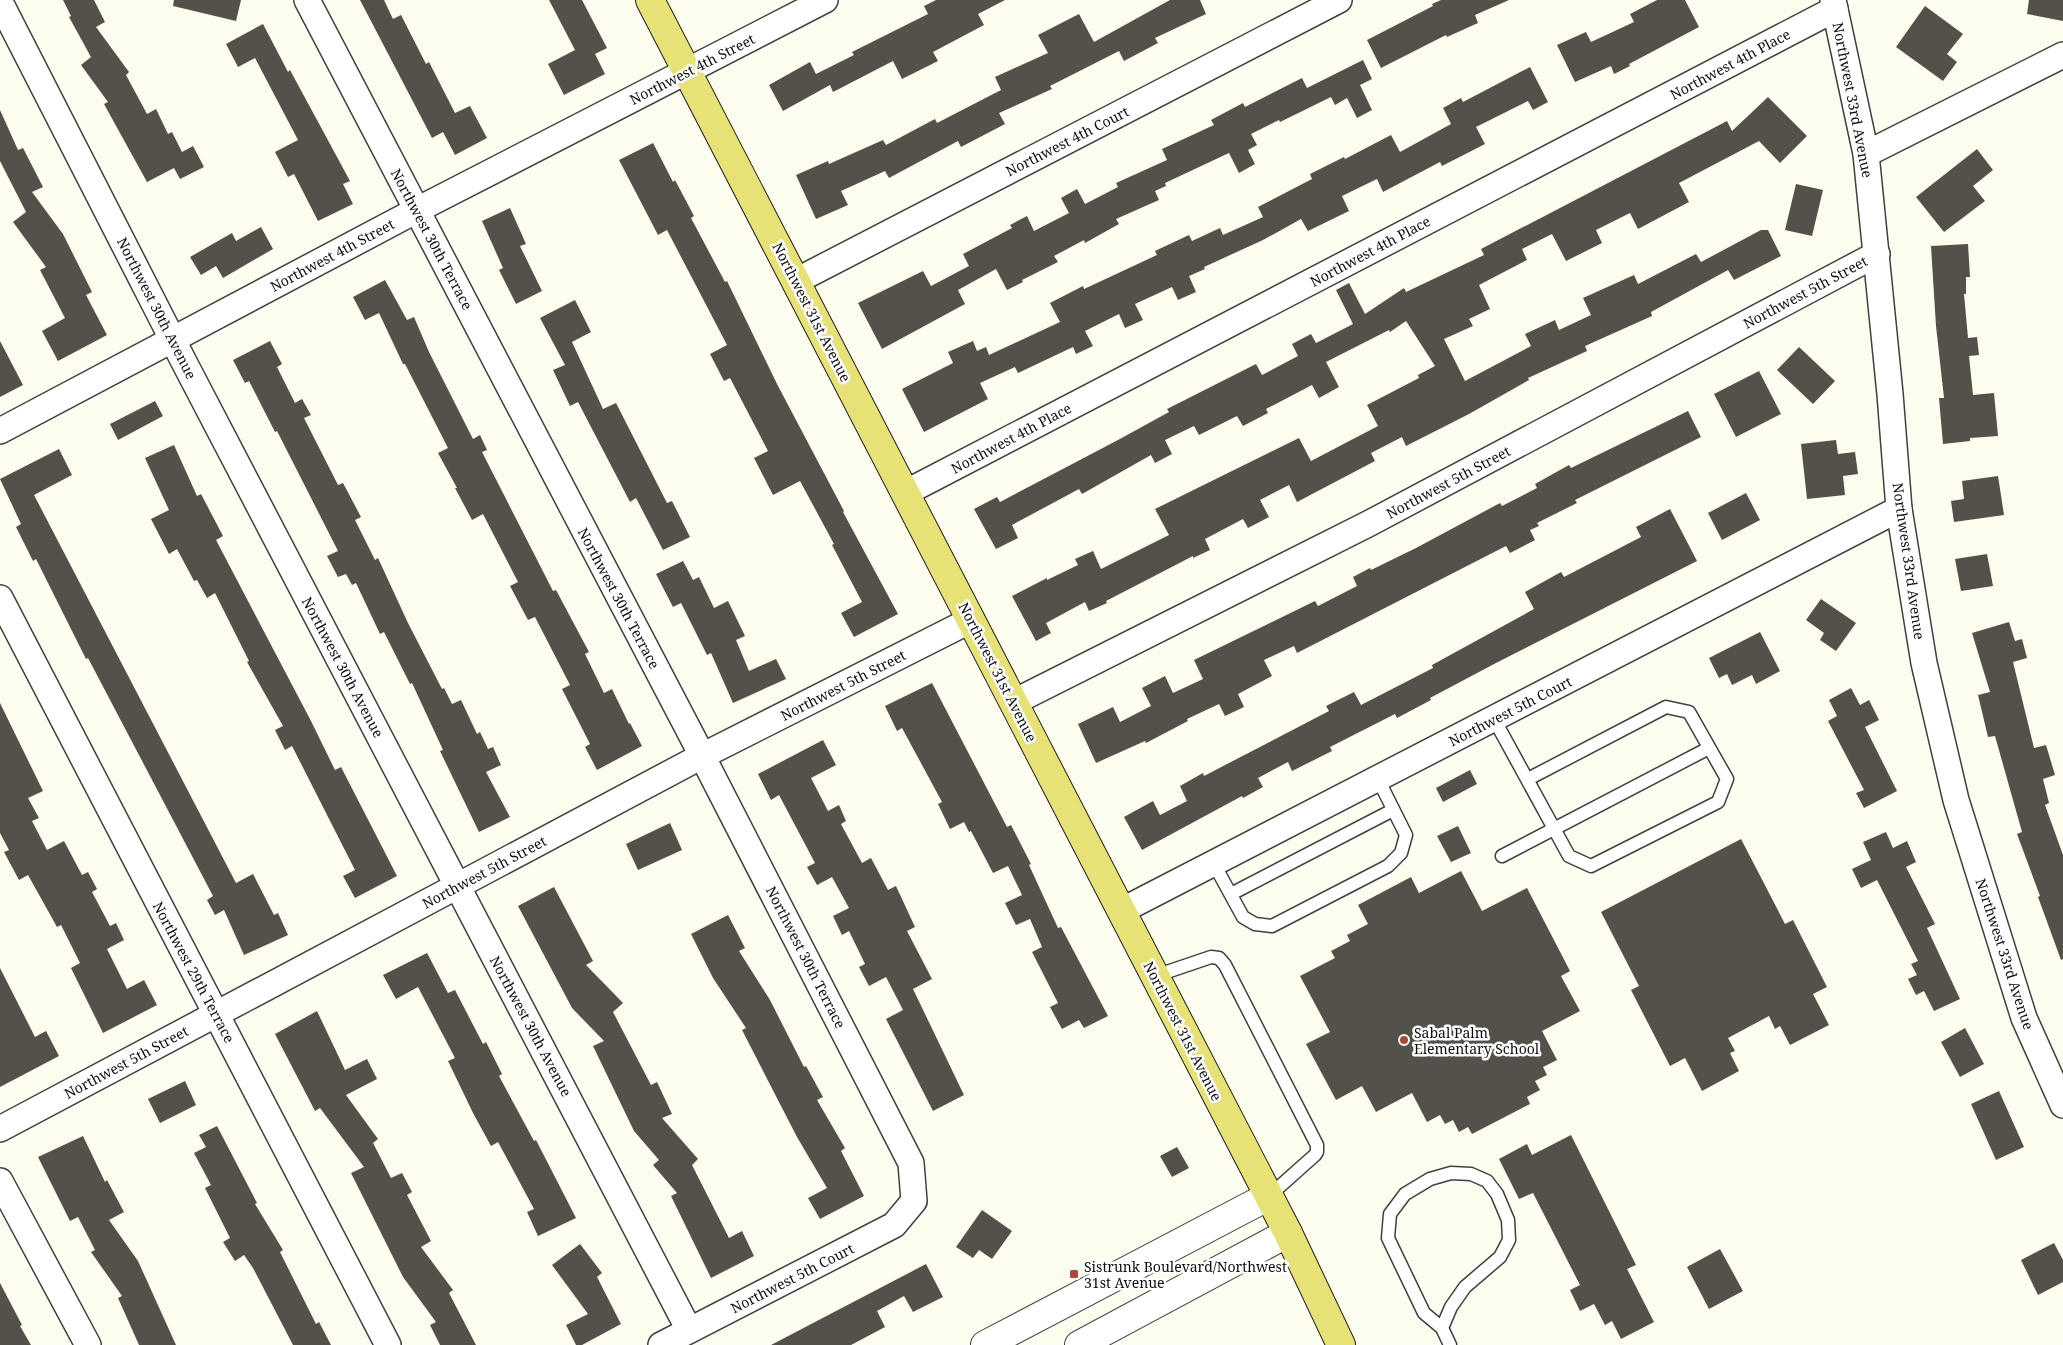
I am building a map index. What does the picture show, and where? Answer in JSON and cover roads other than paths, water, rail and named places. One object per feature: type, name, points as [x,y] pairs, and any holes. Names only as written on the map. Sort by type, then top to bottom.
[{"type":"main road","name":"Northwest 31st Avenue","points":[[650,0],[1269,1196],[1341,1345]]},
{"type":"street","name":"Northwest 30th Terrace","points":[[308,0],[702,756],[911,1163],[914,1201]]},
{"type":"street","name":"Northwest 4th Street","points":[[0,431],[417,210],[825,0]]},
{"type":"street","name":"Northwest 4th Court","points":[[796,281],[1339,0]]},
{"type":"street","name":"Northwest 30th Avenue","points":[[0,2],[173,339],[689,1330]]},
{"type":"street","name":"Northwest 33rd Avenue","points":[[1834,4],[1866,154],[1877,254],[1899,509],[1924,663],[1956,800],[2024,1018],[2063,1105]]},
{"type":"street","name":"Northwest 4th Place","points":[[906,493],[1834,4]]},
{"type":"street","points":[[1866,154],[2063,55]]},
{"type":"street","name":"Northwest 5th Street","points":[[1014,702],[1368,524],[1877,254]]},
{"type":"street","name":"Northwest 5th Court","points":[[1121,911],[1899,509]]},
{"type":"street","name":"Northwest 29th Terrace","points":[[0,598],[388,1345]]},
{"type":"street","name":"Northwest 5th Street","points":[[0,1129],[702,756],[971,620]]},
{"type":"street","points":[[0,1181],[88,1345]]},
{"type":"street","points":[[985,1345],[1269,1196]]},
{"type":"street","name":"Northwest 5th Court","points":[[661,1345],[894,1225],[914,1201]]},
{"type":"street","points":[[1079,1345],[1288,1234]]},
{"type":"lane","points":[[1494,719],[1570,856],[1591,866],[1718,802],[1727,779],[1689,712],[1666,707],[1528,779]]},
{"type":"lane","points":[[1502,856],[1710,748]]},
{"type":"lane","points":[[1214,864],[1243,918],[1255,924],[1272,926],[1372,875],[1388,866],[1401,853],[1406,835],[1378,779]]},
{"type":"lane","points":[[1231,894],[1394,810]]},
{"type":"lane","points":[[1155,976],[1211,957],[1219,958],[1230,974],[1316,1145],[1317,1152],[1315,1155],[1269,1196]]},
{"type":"lane","points":[[1442,1328],[1451,1307],[1465,1287],[1500,1257],[1509,1240],[1508,1220],[1497,1194],[1486,1181],[1471,1174],[1451,1173],[1430,1179],[1406,1194],[1390,1214],[1388,1238],[1424,1313],[1442,1328],[1450,1345]]},
{"type":"place","name":"Sabal Palm Elementary School","points":[[1404,1040]]},
{"type":"place","name":"Sistrunk Boulevard/Northwest 31st Avenue","points":[[1074,1274]]}]
